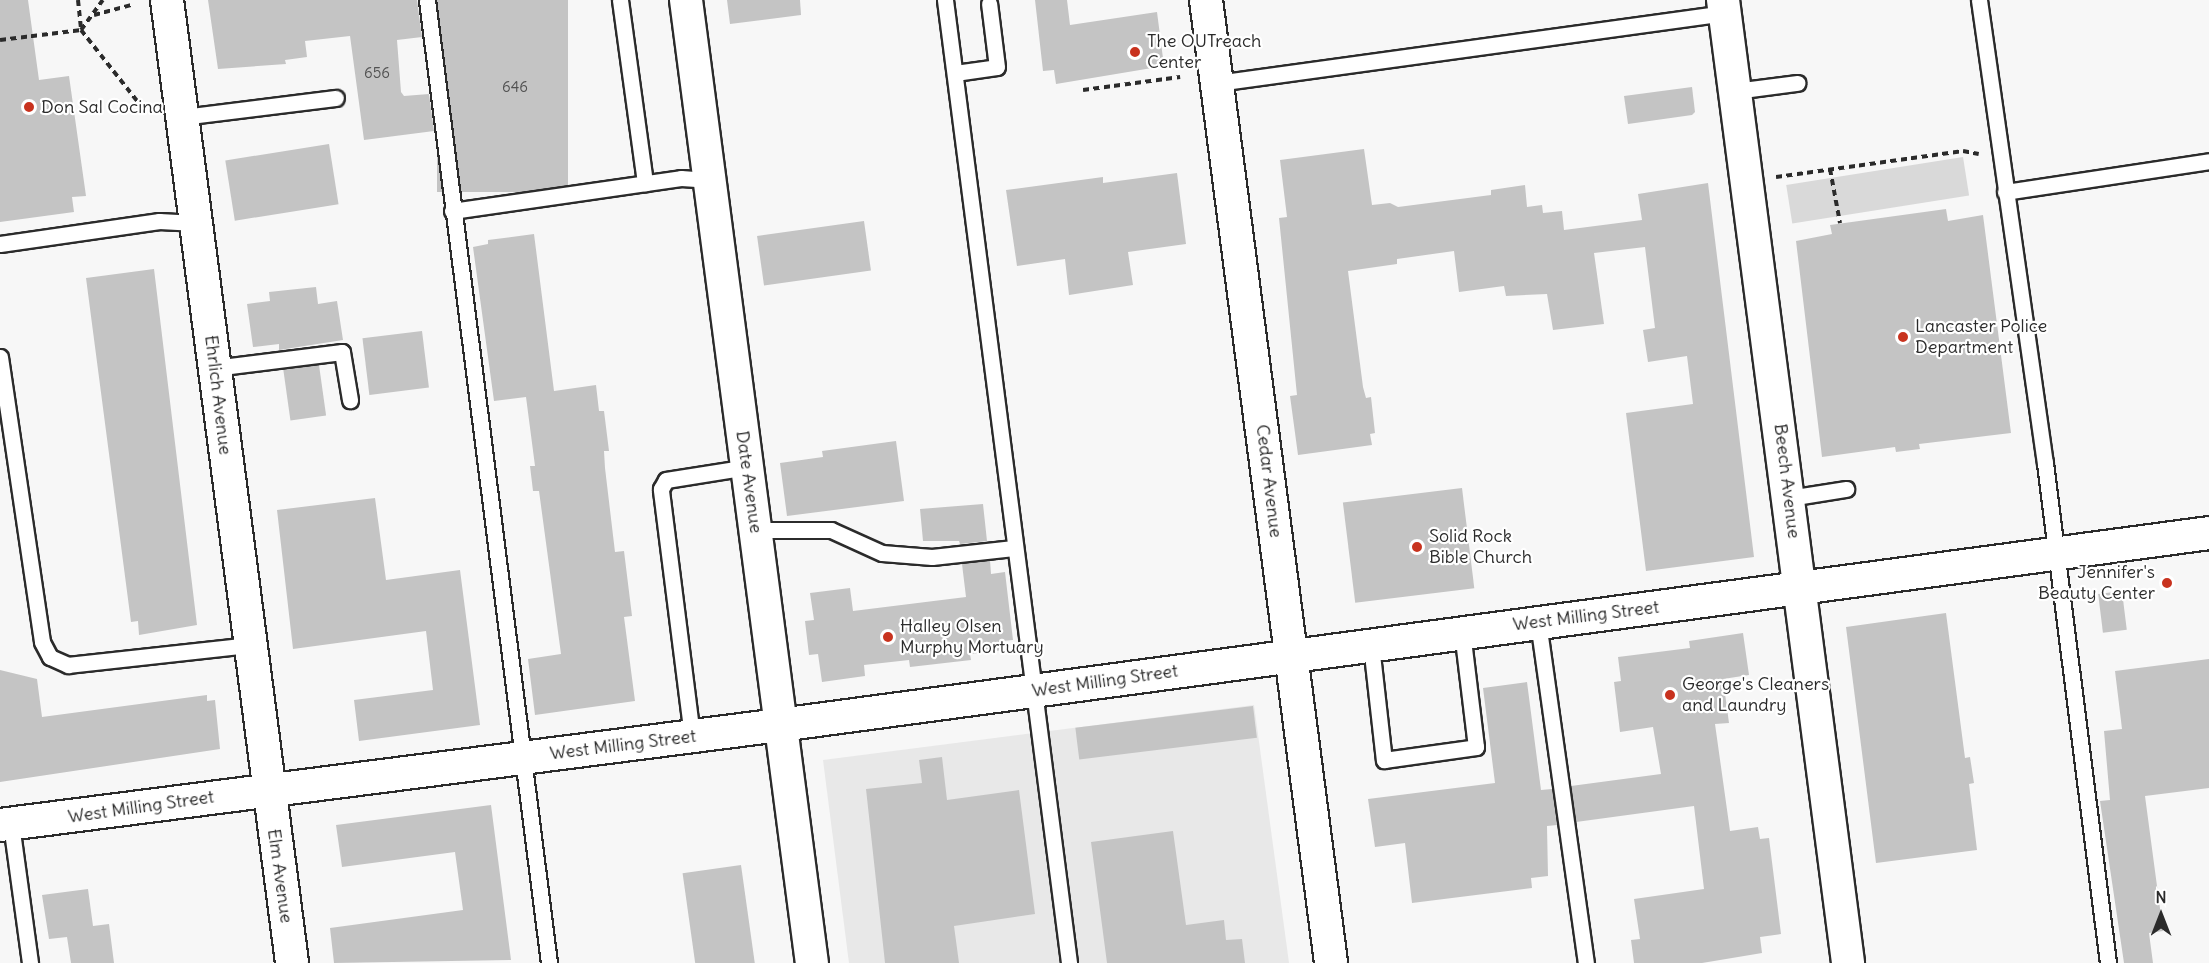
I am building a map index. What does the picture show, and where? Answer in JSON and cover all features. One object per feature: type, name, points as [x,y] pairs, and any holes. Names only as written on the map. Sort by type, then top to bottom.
[{"type":"street","name":"Ehrlich Avenue","points":[[167,0],[269,790]]},
{"type":"street","name":"Date Avenue","points":[[686,0],[812,963]]},
{"type":"street","name":"Cedar Avenue","points":[[1206,0],[1331,963]]},
{"type":"street","name":"Beech Avenue","points":[[1724,7],[1848,963]]},
{"type":"street","name":"West Milling Street","points":[[6,825],[780,725],[2209,533]]},
{"type":"street","name":"Elm Avenue","points":[[269,790],[292,963]]},
{"type":"lane","points":[[427,0],[521,758],[549,963]]},
{"type":"lane","points":[[620,0],[645,183]]},
{"type":"lane","points":[[945,0],[1069,963]]},
{"type":"lane","points":[[1979,0],[2108,963]]},
{"type":"lane","points":[[955,72],[997,67],[989,3]]},
{"type":"lane","points":[[1217,83],[1724,7]]},
{"type":"lane","points":[[1736,91],[1797,83]]},
{"type":"lane","points":[[183,117],[336,98]]},
{"type":"lane","points":[[2005,192],[2209,161]]},
{"type":"lane","points":[[452,211],[681,178],[708,180]]},
{"type":"lane","points":[[0,244],[159,221],[196,223]]},
{"type":"lane","points":[[214,368],[342,352],[350,400]]},
{"type":"lane","points":[[0,357],[42,642],[50,657],[68,665],[250,645]]},
{"type":"lane","points":[[692,736],[661,489],[666,480],[747,467]]},
{"type":"lane","points":[[1789,498],[1846,489]]},
{"type":"lane","points":[[755,530],[831,530],[882,553],[932,557],[1014,548]]},
{"type":"lane","points":[[1538,622],[1586,963]]},
{"type":"lane","points":[[1371,645],[1383,760],[1476,747],[1462,632]]},
{"type":"lane","points":[[6,825],[30,963]]},
{"type":"path","points":[[78,0],[81,30],[145,111]]},
{"type":"path","points":[[0,40],[81,30],[103,0]]},
{"type":"path","points":[[94,15],[131,5]]},
{"type":"path","points":[[1083,90],[1180,77]]},
{"type":"path","points":[[1748,182],[1964,151],[2000,158]]},
{"type":"path","points":[[1830,170],[1840,223]]},
{"type":"shaded area","points":[[1963,157],[1969,196],[1792,224],[1786,185]]},
{"type":"shaded area","points":[[1254,705],[1289,963],[849,963],[823,760]]},
{"type":"building","points":[[0,0],[28,0],[39,80],[69,76],[86,196],[72,197],[74,212],[0,222]]},
{"type":"building","points":[[208,0],[417,0],[422,37],[397,40],[401,92],[404,96],[429,94],[434,131],[364,140],[350,36],[305,41],[307,57],[285,60],[286,64],[218,69]]},
{"type":"building","points":[[437,0],[568,0],[568,192],[437,192]]},
{"type":"building","points":[[727,0],[800,0],[801,15],[730,24]]},
{"type":"building","points":[[1035,0],[1067,0],[1070,25],[1157,12],[1164,66],[1056,84],[1054,70],[1043,71]]},
{"type":"building","points":[[1692,87],[1695,112],[1692,115],[1628,124],[1624,96]]},
{"type":"building","points":[[329,144],[339,204],[235,221],[225,160]]},
{"type":"building","points":[[1364,149],[1372,205],[1390,203],[1398,207],[1491,195],[1491,190],[1525,185],[1527,207],[1542,205],[1543,213],[1562,211],[1564,230],[1642,220],[1638,194],[1708,183],[1754,557],[1646,571],[1626,413],[1693,404],[1687,356],[1648,362],[1643,330],[1655,328],[1645,247],[1594,253],[1604,324],[1553,330],[1547,294],[1506,296],[1504,286],[1459,292],[1454,251],[1397,259],[1397,264],[1348,271],[1363,387],[1366,398],[1371,397],[1375,433],[1370,434],[1372,445],[1298,455],[1290,396],[1297,395],[1279,218],[1287,217],[1280,160]]},
{"type":"building","points":[[1177,173],[1186,244],[1128,252],[1133,285],[1069,295],[1065,259],[1017,266],[1006,190],[1103,177],[1103,183]]},
{"type":"building","name":"Lancaster Police Department","points":[[1946,209],[1948,221],[1983,215],[2011,433],[1919,444],[1920,449],[1896,452],[1895,447],[1822,457],[1796,241],[1832,234],[1830,225]]},
{"type":"building","points":[[864,221],[871,271],[764,286],[757,236]]},
{"type":"building","points":[[534,234],[554,391],[596,385],[599,411],[604,411],[609,451],[604,451],[605,468],[615,552],[624,551],[632,616],[624,617],[635,701],[535,715],[528,659],[561,654],[539,491],[533,491],[530,466],[535,466],[526,397],[494,401],[473,247],[488,244],[488,240]]},
{"type":"building","points":[[154,269],[197,625],[139,635],[138,621],[131,622],[86,278]]},
{"type":"building","points":[[316,287],[318,304],[337,301],[343,340],[279,350],[279,344],[253,347],[247,304],[270,301],[269,292]]},
{"type":"building","points":[[422,331],[429,388],[369,395],[362,338]]},
{"type":"building","points":[[319,365],[326,416],[290,421],[283,370]]},
{"type":"building","points":[[896,441],[904,501],[787,516],[780,463],[823,457],[822,451]]},
{"type":"building","points":[[1462,488],[1474,588],[1355,603],[1343,503]]},
{"type":"building","points":[[375,498],[386,580],[460,570],[480,725],[359,741],[354,700],[433,690],[426,631],[293,649],[277,510]]},
{"type":"building","points":[[983,504],[987,541],[960,544],[959,541],[923,541],[920,509]]},
{"type":"building","name":"Halley Olsen Murphy Mortuary","points":[[990,560],[991,574],[1005,572],[1013,640],[1002,641],[1003,650],[970,654],[971,660],[910,667],[909,660],[864,665],[865,676],[822,682],[818,654],[809,655],[805,621],[814,620],[810,593],[850,588],[853,611],[966,597],[962,564]]},
{"type":"building","points":[[2122,591],[2127,630],[2103,633],[2098,594]]},
{"type":"building","points":[[1946,613],[1965,758],[1970,757],[1974,783],[1969,784],[1977,850],[1876,863],[1846,627]]},
{"type":"building","points":[[1743,633],[1749,675],[1723,679],[1729,723],[1715,724],[1730,831],[1758,827],[1760,839],[1769,838],[1781,934],[1760,937],[1762,953],[1702,963],[1634,963],[1631,940],[1640,939],[1634,899],[1704,889],[1694,806],[1576,822],[1571,786],[1661,774],[1653,727],[1620,732],[1614,682],[1621,681],[1618,657],[1690,648],[1689,641]]},
{"type":"building","points":[[2209,659],[2209,788],[2145,796],[2163,931],[2149,933],[2153,963],[2124,963],[2100,801],[2110,800],[2104,731],[2122,729],[2115,671]]},
{"type":"building","points":[[0,670],[37,679],[42,717],[207,695],[207,701],[215,700],[220,749],[0,782]]},
{"type":"building","points":[[1527,682],[1541,790],[1552,789],[1557,825],[1547,826],[1548,876],[1531,878],[1532,888],[1412,903],[1405,843],[1375,847],[1368,799],[1495,783],[1483,688]]},
{"type":"building","points":[[1253,706],[1257,738],[1079,760],[1075,728]]},
{"type":"building","points":[[942,757],[947,800],[1019,790],[1035,914],[954,926],[959,963],[885,963],[866,789],[922,783],[919,760]]},
{"type":"building","points":[[491,805],[511,960],[334,963],[330,928],[463,910],[455,852],[342,867],[336,825]]},
{"type":"building","points":[[1173,831],[1186,925],[1224,920],[1226,940],[1242,939],[1245,963],[1107,963],[1091,842]]},
{"type":"building","points":[[741,865],[755,963],[695,963],[683,873]]},
{"type":"building","points":[[88,889],[93,926],[109,924],[114,963],[71,963],[67,937],[49,939],[42,895]]},
{"type":"place","name":"The OUTreach Center","points":[[1135,52]]},
{"type":"place","name":"Don Sal Cocina","points":[[29,107]]},
{"type":"place","name":"Lancaster Police Department","points":[[1903,337]]},
{"type":"place","name":"Solid Rock Bible Church","points":[[1417,547]]},
{"type":"place","name":"Jennifer's Beauty Center","points":[[2167,583]]},
{"type":"place","name":"Halley Olsen Murphy Mortuary","points":[[888,637]]},
{"type":"place","name":"George's Cleaners and Laundry","points":[[1670,695]]}]
